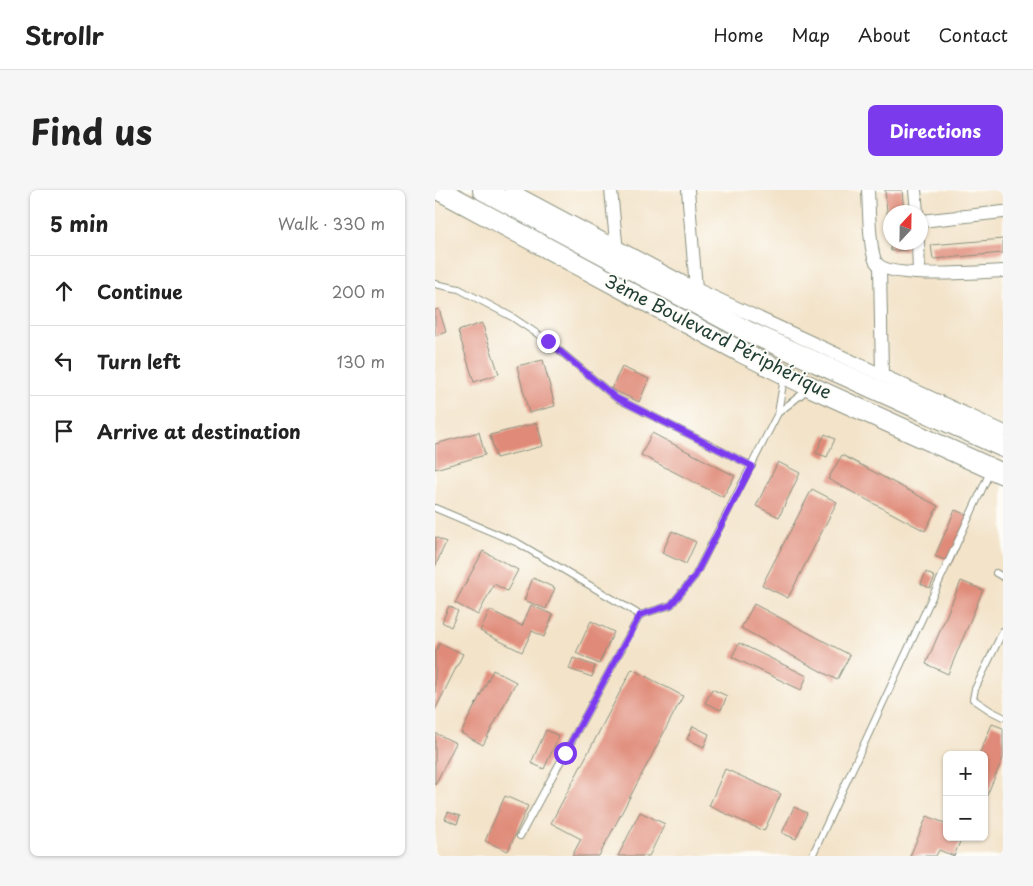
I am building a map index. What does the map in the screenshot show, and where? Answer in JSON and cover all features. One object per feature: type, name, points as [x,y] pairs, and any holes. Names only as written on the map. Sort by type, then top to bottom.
[{"type":"highway","name":"3ème Boulevard Périphérique","points":[[439,190],[807,386],[997,471]]},
{"type":"highway","name":"3ème Boulevard Périphérique","points":[[483,190],[617,254],[747,331],[1003,447]]},
{"type":"street","points":[[511,190],[617,254],[1003,431]]},
{"type":"street","points":[[611,190],[617,254]]},
{"type":"street","points":[[688,190],[696,289]]},
{"type":"street","points":[[868,190],[873,251],[875,261],[880,267],[889,271],[919,272],[1003,271]]},
{"type":"street","points":[[915,190],[916,205]]},
{"type":"street","points":[[928,219],[1003,212]]},
{"type":"street","points":[[918,250],[919,272]]},
{"type":"street","points":[[880,267],[882,376]]},
{"type":"lane","points":[[435,284],[459,289],[512,317],[548,341],[616,398],[752,466]]},
{"type":"lane","points":[[521,836],[640,615],[671,605],[695,576],[778,413],[785,374]]},
{"type":"lane","points":[[778,413],[802,394],[807,386]]},
{"type":"lane","points":[[812,856],[997,471]]},
{"type":"lane","points":[[435,508],[518,544],[640,615]]},
{"type":"lane","points":[[1003,631],[975,689],[973,700],[1003,717]]},
{"type":"building","points":[[885,190],[902,190],[903,205],[886,205]]},
{"type":"building","points":[[1003,239],[1003,253],[933,259],[931,245]]},
{"type":"building","points":[[439,309],[446,332],[435,336],[435,310]]},
{"type":"building","points":[[482,323],[499,374],[474,382],[458,331]]},
{"type":"building","points":[[543,360],[555,406],[529,413],[517,366]]},
{"type":"building","points":[[622,367],[649,379],[639,402],[611,389]]},
{"type":"building","points":[[537,423],[543,446],[496,458],[490,435]]},
{"type":"building","points":[[479,432],[485,455],[435,469],[435,444]]},
{"type":"building","points":[[652,433],[735,476],[723,497],[641,455]]},
{"type":"building","points":[[825,434],[835,439],[827,457],[816,453]]},
{"type":"building","points":[[842,455],[938,506],[925,531],[828,479]]},
{"type":"building","points":[[778,462],[800,473],[779,517],[756,506]]},
{"type":"building","points":[[812,489],[837,502],[788,598],[762,585]]},
{"type":"building","points":[[955,510],[972,517],[952,563],[935,556]]},
{"type":"building","points":[[672,531],[696,542],[686,564],[662,553]]},
{"type":"building","points":[[435,537],[446,542],[435,567]]},
{"type":"building","points":[[483,551],[518,570],[507,591],[494,584],[478,615],[455,603]]},
{"type":"building","points":[[926,572],[935,577],[930,588],[921,584]]},
{"type":"building","points":[[533,578],[555,588],[546,609],[524,600]]},
{"type":"building","points":[[961,581],[983,590],[948,674],[926,664]]},
{"type":"building","points":[[754,604],[850,655],[837,680],[741,628]]},
{"type":"building","points":[[531,605],[553,615],[544,637],[532,631],[522,652],[480,631],[490,610],[522,626]]},
{"type":"building","points":[[449,606],[458,611],[451,627],[442,622]]},
{"type":"building","points":[[591,621],[614,632],[599,664],[576,653]]},
{"type":"building","points":[[440,643],[463,654],[435,710],[435,653]]},
{"type":"building","points":[[739,643],[807,676],[801,690],[732,657]]},
{"type":"building","points":[[573,658],[595,666],[592,677],[569,669]]},
{"type":"building","points":[[632,669],[683,696],[599,856],[572,856],[581,839],[551,823]]},
{"type":"building","points":[[493,670],[516,682],[483,745],[461,733]]},
{"type":"building","points":[[712,689],[727,696],[721,710],[705,703]]},
{"type":"building","points":[[992,724],[1003,728],[1003,758],[988,793],[988,751],[981,751]]},
{"type":"building","points":[[693,726],[709,734],[704,747],[687,739]]},
{"type":"building","points":[[546,730],[559,736],[544,769],[531,763]]},
{"type":"building","points":[[435,733],[456,743],[435,785]]},
{"type":"building","points":[[725,769],[781,794],[764,831],[709,806]]},
{"type":"building","points":[[505,796],[528,806],[508,851],[485,841]]},
{"type":"building","points":[[794,807],[807,813],[796,839],[782,833]]},
{"type":"building","points":[[448,812],[460,816],[457,824],[445,819]]},
{"type":"building","points":[[640,812],[665,824],[649,856],[618,856]]},
{"type":"building","points":[[927,816],[943,822],[943,841],[960,841],[954,856],[939,850],[936,856],[910,856]]},
{"type":"route","points":[[548,341],[616,398],[752,466],[695,576],[671,605],[640,615],[565,753]]}]
